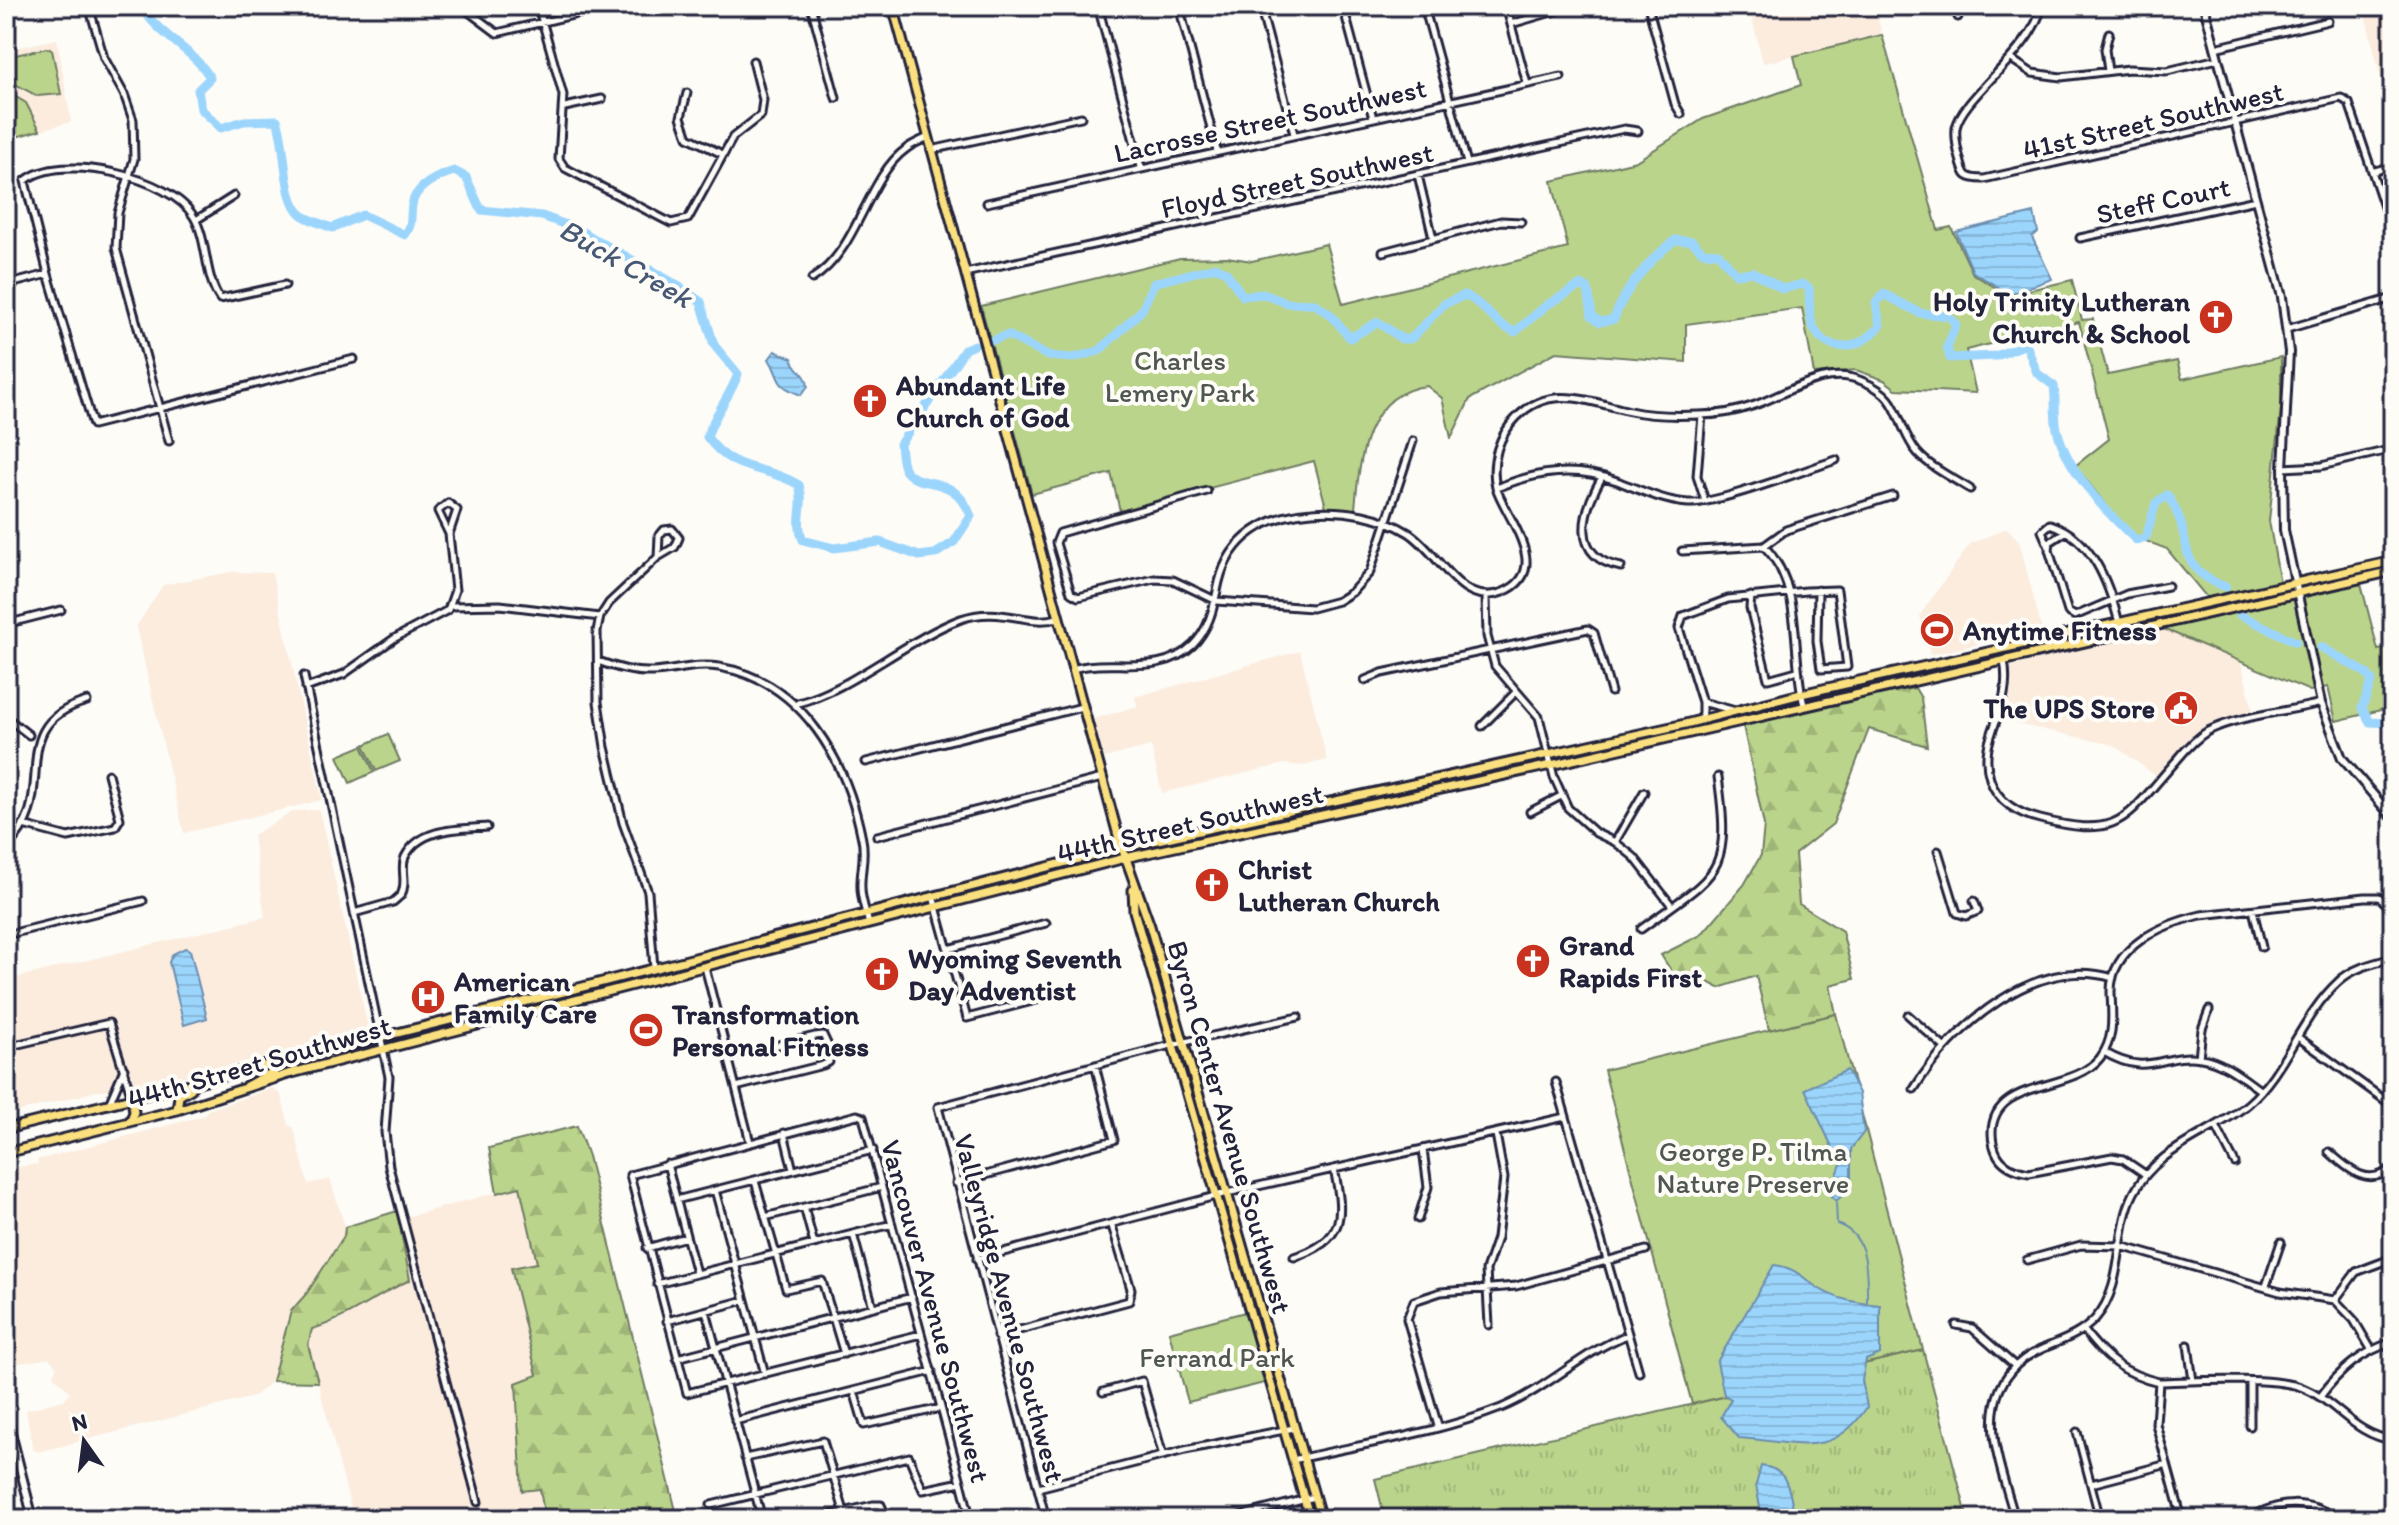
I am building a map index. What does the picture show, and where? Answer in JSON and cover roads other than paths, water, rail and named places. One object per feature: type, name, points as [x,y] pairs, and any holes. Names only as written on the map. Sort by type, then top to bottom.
[{"type":"main road","name":"Byron Center Avenue Southwest","points":[[893,6],[1133,887],[1134,911],[1310,1519]]},
{"type":"main road","name":"44th Street Southwest","points":[[6,1129],[499,1009],[1121,848],[1549,754],[2393,561]]},
{"type":"main road","name":"44th Street Southwest","points":[[6,1153],[177,1110],[244,1088],[581,998],[1125,858],[1551,765],[2393,571]]},
{"type":"main road","points":[[2146,616],[2153,626],[2160,614]]},
{"type":"main road","points":[[2003,659],[2013,647]]},
{"type":"main road","points":[[1992,662],[2000,649]]},
{"type":"main road","points":[[1886,675],[1888,686]]},
{"type":"main road","points":[[1416,794],[1427,781]]},
{"type":"main road","name":"Byron Center Avenue Southwest","points":[[1133,887],[1144,906],[1321,1519]]},
{"type":"main road","points":[[806,940],[807,929]]},
{"type":"main road","points":[[705,955],[705,967]]},
{"type":"main road","points":[[656,980],[664,966]]},
{"type":"main road","points":[[641,983],[654,968]]},
{"type":"main road","points":[[581,998],[587,986]]},
{"type":"main road","points":[[496,1021],[494,1015],[499,1009]]},
{"type":"main road","points":[[244,1088],[260,1076],[273,1072],[275,1064]]},
{"type":"main road","points":[[177,1110],[179,1096],[204,1082]]},
{"type":"main road","points":[[130,1122],[134,1112],[132,1098]]},
{"type":"street","points":[[89,6],[104,58],[132,116],[135,150],[118,213],[116,248],[169,441]]},
{"type":"street","points":[[461,6],[497,33],[611,6]]},
{"type":"street","points":[[538,6],[565,107],[558,152],[565,168],[671,223],[688,219],[733,137],[764,110],[753,61]]},
{"type":"street","points":[[811,6],[836,98]]},
{"type":"street","points":[[1098,6],[1141,168]]},
{"type":"street","points":[[1179,6],[1217,151]]},
{"type":"street","points":[[1260,6],[1294,134]]},
{"type":"street","points":[[1343,6],[1373,118]]},
{"type":"street","points":[[1424,6],[1467,164]]},
{"type":"street","points":[[1506,6],[1527,84]]},
{"type":"street","points":[[1511,24],[1572,6]]},
{"type":"street","points":[[1648,6],[1675,104],[1681,114]]},
{"type":"street","points":[[1955,6],[1958,17]]},
{"type":"street","points":[[2042,6],[2032,32],[2011,59],[2032,73],[2045,77],[2108,71],[2167,71],[2218,59]]},
{"type":"street","points":[[2204,6],[2287,329],[2289,399],[2283,468],[2284,530],[2321,703],[2342,758],[2393,818]]},
{"type":"street","points":[[2215,48],[2328,21]]},
{"type":"street","points":[[2108,71],[2105,49],[2109,33]]},
{"type":"street","name":"41st Street Southwest","points":[[2011,59],[1956,126],[1957,147],[1964,175],[1969,179],[1984,179],[2347,99],[2361,142],[2375,171]]},
{"type":"street","name":"Lacrosse Street Southwest","points":[[987,203],[1561,77]]},
{"type":"street","points":[[687,93],[681,117],[688,137],[722,154]]},
{"type":"street","points":[[565,107],[602,99]]},
{"type":"street","points":[[931,150],[1081,117]]},
{"type":"street","name":"Floyd Street Southwest","points":[[965,273],[1624,129],[1638,131]]},
{"type":"street","points":[[812,279],[822,273],[844,245],[891,164],[905,149],[928,137]]},
{"type":"street","points":[[285,285],[220,299],[196,220],[172,194],[79,166],[25,181],[91,424],[354,359]]},
{"type":"street","points":[[2385,210],[2375,171],[2393,166]]},
{"type":"street","points":[[1418,175],[1433,238]]},
{"type":"street","points":[[196,220],[234,196]]},
{"type":"street","name":"Steff Court","points":[[2080,238],[2256,200]]},
{"type":"street","points":[[1383,252],[1501,221],[1521,222]]},
{"type":"street","points":[[6,285],[48,274]]},
{"type":"street","points":[[2287,329],[2393,298]]},
{"type":"street","points":[[1072,669],[1101,663],[1143,666],[1175,657],[1193,645],[1217,601],[1226,559],[1241,540],[1270,520],[1316,511],[1350,513],[1387,522],[1426,545],[1460,586],[1486,597],[1515,583],[1526,558],[1520,533],[1497,488],[1494,469],[1498,446],[1518,416],[1537,404],[1567,396],[1655,415],[1702,415],[1753,406],[1827,376],[1859,379],[1880,389],[1890,399],[1919,454],[1970,489]]},
{"type":"street","points":[[6,398],[6,422]]},
{"type":"street","points":[[1702,415],[1696,467],[1705,501]]},
{"type":"street","points":[[1207,491],[1060,533],[1056,543],[1071,593],[1078,597],[1164,579],[1173,580],[1217,601],[1312,608],[1338,601],[1352,592],[1370,572],[1413,441]]},
{"type":"street","points":[[2283,468],[2321,466],[2393,449]]},
{"type":"street","points":[[1497,488],[1535,474],[1561,471],[1602,477],[1659,498],[1690,503],[1836,460]]},
{"type":"street","points":[[1602,477],[1588,502],[1583,520],[1585,536],[1599,559],[1621,567]]},
{"type":"street","points":[[1682,551],[1764,546],[1786,530],[1893,496]]},
{"type":"street","points":[[306,688],[344,674],[395,638],[443,616],[451,606],[455,590],[449,534],[438,511],[448,503],[457,510],[449,534]]},
{"type":"street","points":[[2119,623],[2114,600],[2107,579],[2093,558],[2077,541],[2053,525],[2044,527],[2042,531],[2050,548],[2068,612],[2075,616],[2114,600],[2168,586]]},
{"type":"street","points":[[654,968],[648,892],[623,823],[605,747],[598,702],[598,661],[600,617],[609,603],[678,542],[672,529],[664,530],[659,536],[658,557]]},
{"type":"street","points":[[2050,548],[2056,535],[2064,533]]},
{"type":"street","points":[[1764,546],[1779,564],[1792,594],[1797,671],[1804,705]]},
{"type":"street","points":[[1702,719],[1702,702],[1679,621],[1711,603],[1751,596],[1818,590],[1837,590],[1847,667],[1821,669],[1817,641],[1818,590]]},
{"type":"street","points":[[1751,596],[1750,608],[1768,679],[1797,671]]},
{"type":"street","points":[[1486,597],[1490,649],[1500,676],[1539,717],[1561,796],[1580,821],[1615,842],[1643,866],[1672,906]]},
{"type":"street","points":[[451,606],[500,605],[600,617]]},
{"type":"street","points":[[6,624],[61,610]]},
{"type":"street","points":[[798,703],[814,700],[893,652],[965,618],[998,612],[1043,620],[1058,618]]},
{"type":"street","points":[[1365,680],[1588,629],[1594,633],[1611,692]]},
{"type":"street","points":[[2003,659],[2007,688],[1988,742],[1986,762],[1990,781],[2002,800],[2023,814],[2077,828],[2095,829],[2124,817],[2191,744],[2209,731],[2321,703]]},
{"type":"street","points":[[598,661],[643,672],[687,665],[716,666],[752,676],[798,703],[831,750],[846,783],[863,841],[860,886],[869,924]]},
{"type":"street","points":[[304,676],[391,1089],[385,1132],[389,1167],[478,1502]]},
{"type":"street","points":[[1482,726],[1516,692]]},
{"type":"street","points":[[46,715],[87,701]]},
{"type":"street","points":[[1702,702],[1732,710]]},
{"type":"street","points":[[866,762],[1082,707]]},
{"type":"street","points":[[6,717],[29,735]]},
{"type":"street","points":[[26,742],[33,727]]},
{"type":"street","points":[[23,825],[68,837],[115,827],[120,819],[108,774]]},
{"type":"street","points":[[1641,929],[1706,880],[1722,855],[1725,833],[1718,777]]},
{"type":"street","points":[[877,836],[1102,778]]},
{"type":"street","points":[[6,847],[23,825],[28,805],[26,787]]},
{"type":"street","points":[[1615,842],[1644,792]]},
{"type":"street","points":[[1530,812],[1561,796]]},
{"type":"street","points":[[354,913],[393,902],[401,895],[405,857],[420,841],[445,831],[487,827]]},
{"type":"street","points":[[1938,851],[1957,913],[1966,916],[1978,911],[1974,901]]},
{"type":"street","points":[[933,896],[967,1018],[1040,999]]},
{"type":"street","points":[[2145,1174],[2123,1159],[2112,1157],[2029,1173],[2019,1171],[2005,1164],[1994,1148],[1992,1121],[2006,1102],[2024,1092],[2075,1078],[2104,1052],[2113,1023],[2113,978],[2135,945],[2177,921],[2253,910],[2379,897],[2393,910]]},
{"type":"street","points":[[6,935],[143,901]]},
{"type":"street","points":[[2253,910],[2262,947]]},
{"type":"street","points":[[948,949],[1046,923]]},
{"type":"street","points":[[2015,1519],[1993,1427],[1999,1390],[2014,1365],[2033,1351],[2083,1329],[2109,1297],[2129,1205],[2145,1174],[2170,1153],[2216,1126],[2261,1091],[2338,982],[2366,966],[2393,958]]},
{"type":"street","points":[[705,967],[750,1142]]},
{"type":"street","points":[[1914,1089],[1944,1047],[1974,1019],[2033,985],[2072,974],[2113,978]]},
{"type":"street","points":[[2199,1058],[2202,1029],[2209,1010]]},
{"type":"street","points":[[1908,1015],[1944,1047]]},
{"type":"street","points":[[956,1183],[1114,1140],[1095,1065],[1298,1017]]},
{"type":"street","points":[[6,1047],[109,1023],[132,1098]]},
{"type":"street","points":[[729,1057],[823,1035],[830,1050],[829,1062],[736,1087]]},
{"type":"street","points":[[2299,1038],[2393,1106]]},
{"type":"street","points":[[2104,1052],[2132,1065],[2199,1058],[2226,1067],[2261,1091]]},
{"type":"street","name":"Valleyridge Avenue Southwest","points":[[1046,1519],[938,1107],[1095,1065]]},
{"type":"street","points":[[109,1104],[124,1068]]},
{"type":"street","points":[[1556,1082],[1639,1372]]},
{"type":"street","name":"Vancouver Avenue Southwest","points":[[784,1133],[862,1115],[961,1482],[967,1518]]},
{"type":"street","points":[[977,1259],[1227,1193],[1565,1117]]},
{"type":"street","points":[[2216,1126],[2235,1163]]},
{"type":"street","points":[[793,1170],[784,1133],[630,1175],[687,1393],[921,1334]]},
{"type":"street","points":[[1489,1325],[1486,1270],[1497,1238],[1504,1178],[1496,1134]]},
{"type":"street","points":[[676,1200],[873,1150]]},
{"type":"street","points":[[1418,1219],[1428,1187],[1423,1150]]},
{"type":"street","points":[[2329,1152],[2365,1178],[2378,1177],[2393,1166]]},
{"type":"street","points":[[667,1164],[696,1273]]},
{"type":"street","points":[[1294,1257],[1321,1246],[1337,1227],[1341,1207],[1334,1169]]},
{"type":"street","points":[[755,1181],[786,1289],[822,1281],[844,1354]]},
{"type":"street","points":[[765,1217],[882,1187]]},
{"type":"street","points":[[715,1190],[765,1374]]},
{"type":"street","points":[[804,1207],[814,1244]]},
{"type":"street","points":[[657,1284],[892,1224]]},
{"type":"street","points":[[997,1336],[1129,1301],[1131,1289],[1112,1225]]},
{"type":"street","points":[[853,1234],[873,1307]]},
{"type":"street","points":[[647,1248],[686,1237]]},
{"type":"street","points":[[2266,1286],[2281,1242]]},
{"type":"street","points":[[2027,1260],[2081,1245],[2121,1246],[2280,1292],[2335,1300],[2354,1320],[2371,1349]]},
{"type":"street","points":[[1438,1426],[1407,1319],[1410,1306],[1423,1295],[1528,1283],[1646,1250]]},
{"type":"street","points":[[2335,1300],[2356,1272],[2393,1258]]},
{"type":"street","points":[[677,1358],[912,1297]]},
{"type":"street","points":[[667,1321],[745,1300]]},
{"type":"street","points":[[706,1311],[762,1519]]},
{"type":"street","points":[[1956,1325],[1972,1328],[2014,1365]]},
{"type":"street","points":[[2083,1329],[2117,1367],[2159,1382],[2293,1384],[2320,1397],[2365,1433],[2393,1440]]},
{"type":"street","points":[[1293,1460],[1477,1416],[1524,1397],[1594,1349],[1627,1335]]},
{"type":"street","points":[[2320,1397],[2348,1364],[2371,1349],[2393,1342]]},
{"type":"street","points":[[2188,1345],[2193,1381]]},
{"type":"street","points":[[735,1421],[932,1371]]},
{"type":"street","points":[[1103,1392],[1142,1381],[1163,1456]]},
{"type":"street","points":[[2159,1382],[2156,1424],[2164,1465],[2182,1519]]},
{"type":"street","points":[[2250,1383],[2250,1426]]},
{"type":"street","points":[[854,1391],[864,1425],[941,1408]]},
{"type":"street","points":[[6,1413],[33,1519]]},
{"type":"street","points":[[1038,1488],[1163,1456],[1294,1428]]},
{"type":"street","points":[[2077,1432],[2100,1519]]},
{"type":"street","points":[[745,1458],[823,1441],[844,1511]]},
{"type":"street","points":[[711,1505],[909,1457],[923,1490],[961,1482]]},
{"type":"street","points":[[2091,1484],[2164,1465]]},
{"type":"street","points":[[1228,1519],[1314,1497]]},
{"type":"street","points":[[2247,1519],[2271,1507],[2295,1503],[2306,1503],[2339,1519]]},
{"type":"street","points":[[813,1519],[881,1505],[887,1519]]},
{"type":"water","points":[[2034,213],[2038,232],[2032,237],[2052,279],[2010,294],[1973,272],[1956,232]]},
{"type":"water","points":[[775,351],[792,358],[806,378],[808,386],[801,395],[786,388],[779,380],[769,359]]},
{"type":"water","points":[[185,948],[190,950],[207,1018],[184,1025],[169,962],[173,954]]},
{"type":"water","points":[[1847,1070],[1859,1093],[1864,1132],[1851,1149],[1851,1188],[1836,1201],[1830,1194],[1844,1156],[1833,1149],[1805,1089]]},
{"type":"water","points":[[1774,1265],[1792,1270],[1833,1295],[1880,1305],[1880,1354],[1866,1360],[1862,1380],[1867,1407],[1840,1435],[1825,1442],[1795,1444],[1739,1438],[1721,1417],[1731,1399],[1724,1395],[1717,1362]]},
{"type":"water","points":[[1761,1466],[1779,1472],[1784,1478],[1797,1519],[1762,1519],[1756,1485]]},
{"type":"waterway","name":"Buck Creek","points":[[142,6],[156,25],[204,68],[210,78],[198,90],[201,109],[221,128],[244,121],[277,120],[291,198],[302,215],[332,228],[363,215],[405,235],[418,192],[434,179],[454,171],[466,177],[481,210],[542,216],[577,229],[677,285],[701,302],[714,345],[738,374],[707,437],[728,458],[799,485],[803,540],[834,548],[880,542],[919,556],[935,554],[954,542],[971,516],[964,502],[946,487],[911,476],[905,470],[900,444],[965,349],[974,345]]},
{"type":"waterway","name":"Buck Creek","points":[[993,340],[1008,335],[1048,356],[1073,358],[1099,351],[1142,310],[1154,283],[1215,267],[1226,272],[1243,296],[1263,294],[1287,303],[1315,304],[1331,315],[1350,338],[1378,322],[1402,339],[1411,339],[1444,304],[1465,295],[1515,332],[1547,305],[1581,285],[1588,289],[1592,316],[1600,322],[1614,319],[1631,286],[1665,248],[1675,240],[1692,241],[1703,252],[1718,253],[1736,274],[1753,272],[1783,289],[1802,284],[1809,288],[1813,326],[1827,343],[1836,346],[1855,344],[1873,334],[1880,326],[1876,303],[1884,294],[1920,313],[1949,316],[1956,325],[1947,347],[1950,358],[1996,356],[2026,344],[2037,373],[2054,386],[2056,424],[2062,445],[2089,489],[2136,540],[2146,537],[2156,503],[2167,495],[2176,510],[2190,560],[2208,579],[2226,587]]},
{"type":"waterway","name":"Buck Creek","points":[[2240,615],[2296,642]]},
{"type":"waterway","name":"Buck Creek","points":[[2321,647],[2366,673],[2372,680],[2362,708],[2370,722],[2393,723]]},
{"type":"waterway","points":[[1836,1201],[1837,1224],[1848,1229],[1861,1246],[1867,1280],[1867,1304]]},
{"type":"place","name":"Holy Trinity Lutheran Church & School","points":[[2216,317]]},
{"type":"place","name":"Abundant Life Church of God","points":[[870,401]]},
{"type":"place","name":"Anytime Fitness","points":[[1937,630]]},
{"type":"place","name":"The UPS Store","points":[[2181,708]]},
{"type":"place","name":"Christ Lutheran Church","points":[[1212,885]]},
{"type":"place","name":"Grand Rapids First","points":[[1533,961]]},
{"type":"place","name":"Wyoming Seventh Day Adventist","points":[[882,974]]},
{"type":"place","name":"American Family Care","points":[[428,997]]},
{"type":"place","name":"Transformation Personal Fitness","points":[[646,1030]]},
{"type":"park label","name":"Charles Lemery Park","points":[[1180,376]]},
{"type":"park label","name":"George P. Tilma Nature Preserve","points":[[1753,1167]]},
{"type":"park label","name":"Ferrand Park","points":[[1217,1357]]}]
